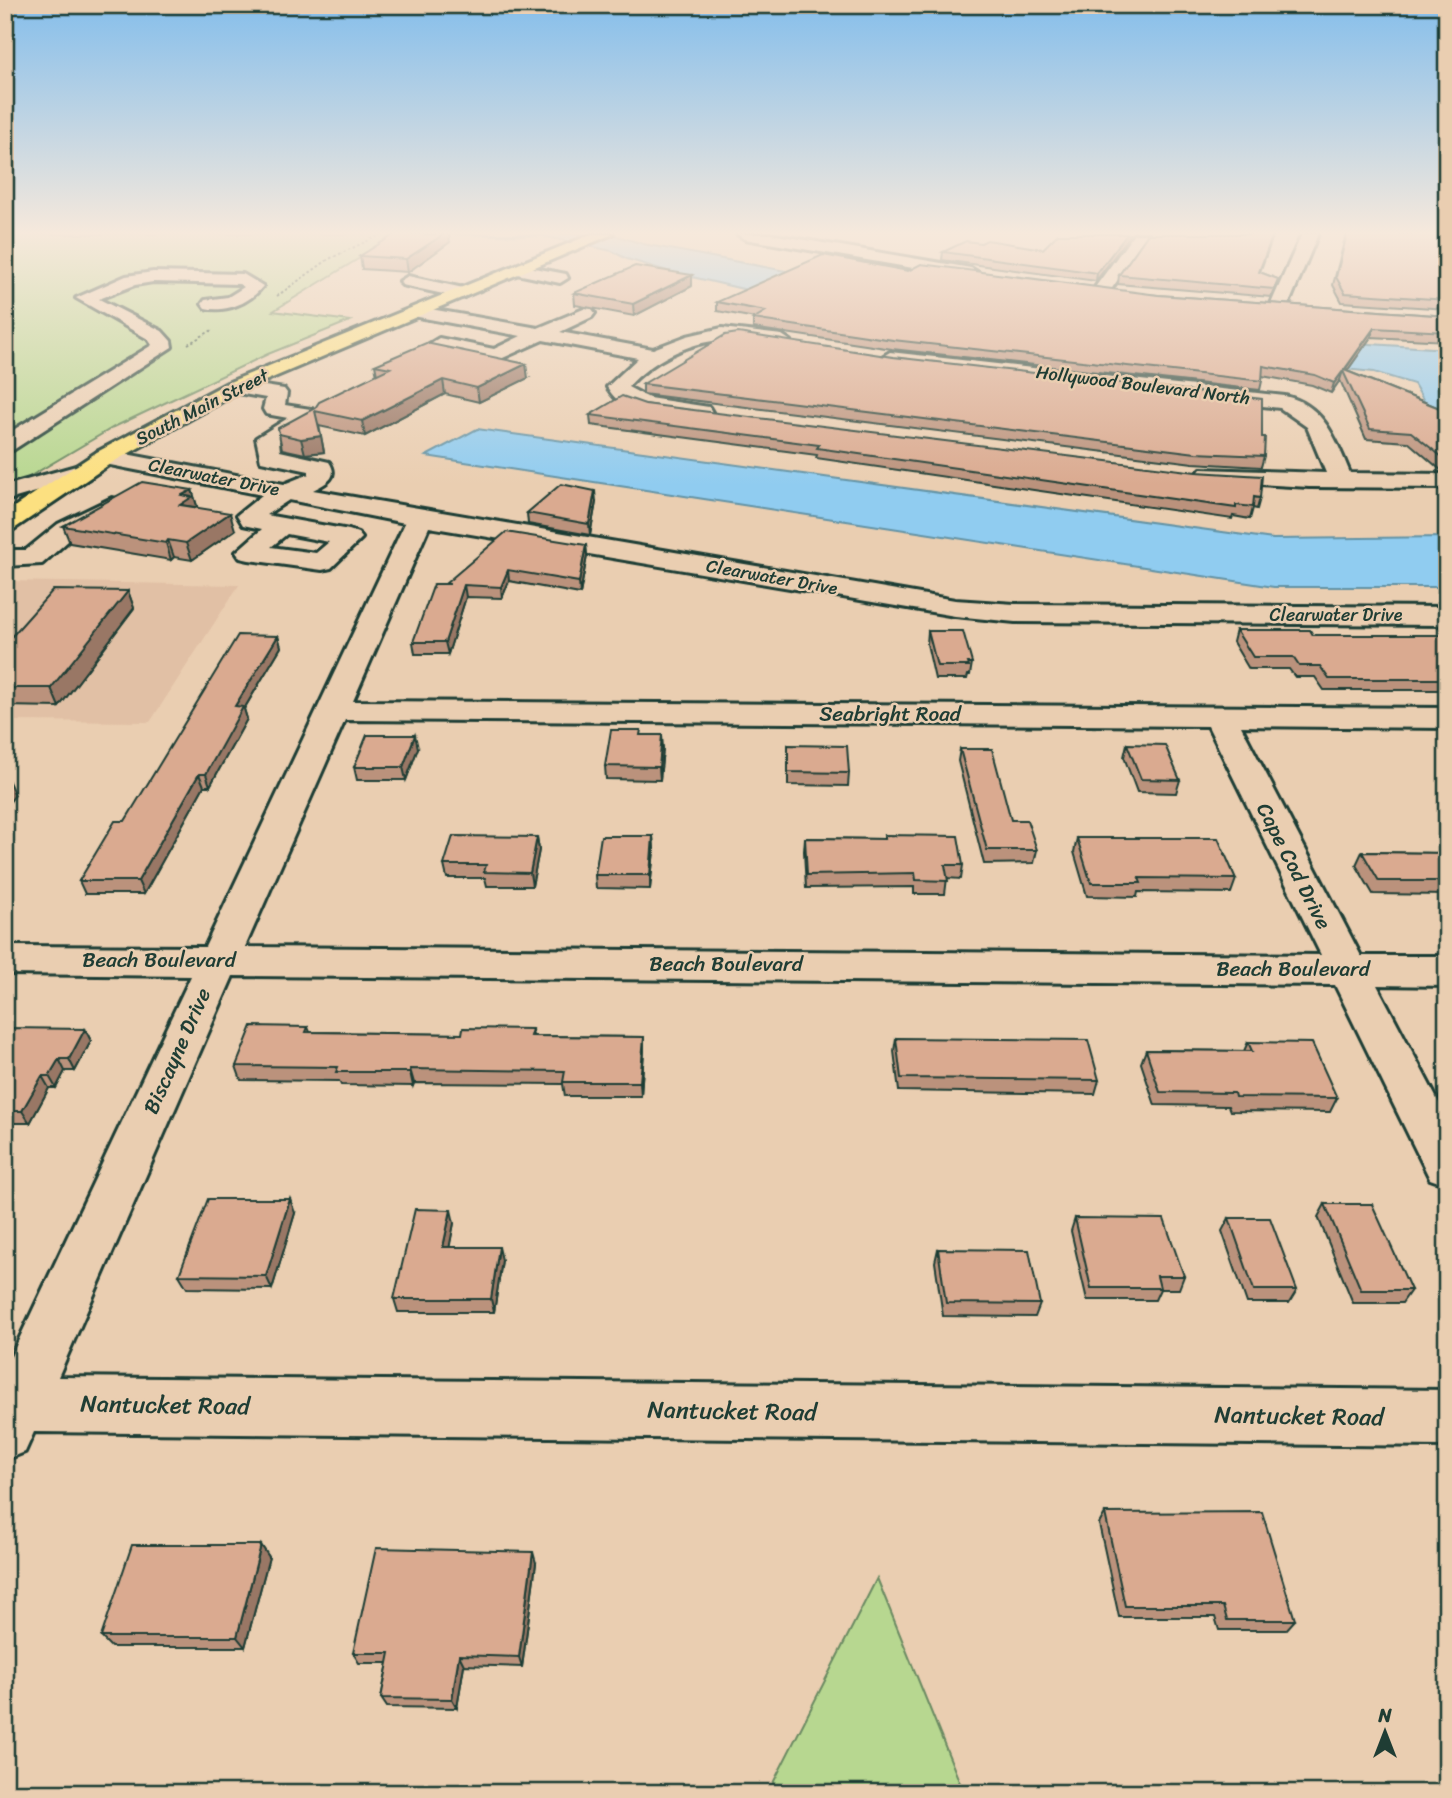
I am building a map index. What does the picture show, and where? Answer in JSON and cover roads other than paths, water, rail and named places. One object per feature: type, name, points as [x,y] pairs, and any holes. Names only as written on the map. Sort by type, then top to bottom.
[{"type":"highway","name":"South Main Street","points":[[5,524],[106,457],[234,387],[404,318]]},
{"type":"street","points":[[5,446],[162,347],[162,341],[155,335],[123,318]]},
{"type":"street","points":[[451,318],[653,355]]},
{"type":"street","points":[[439,344],[496,355],[575,318]]},
{"type":"street","points":[[723,414],[638,402],[624,397],[617,387],[653,355],[721,334],[803,345]]},
{"type":"street","name":"Hollywood Boulevard North","points":[[867,354],[1285,402],[1303,409],[1317,423],[1341,480]]},
{"type":"street","points":[[234,387],[277,393],[274,409],[309,415],[267,438],[269,456],[321,467],[320,478],[263,504],[250,516],[252,520],[283,525]]},
{"type":"street","name":"Clearwater Drive","points":[[106,457],[419,518],[956,608],[1015,613],[1447,616]]},
{"type":"street","points":[[5,558],[33,558],[67,529],[175,470]]},
{"type":"street","points":[[5,494],[83,471]]},
{"type":"street","points":[[1193,473],[1341,480],[1447,481]]},
{"type":"street","name":"Biscayne Drive","points":[[11,1418],[419,518]]},
{"type":"street","name":"Seabright Road","points":[[332,710],[1447,718]]},
{"type":"street","name":"Cape Cod Drive","points":[[1220,717],[1447,1165]]},
{"type":"street","name":"Beach Boulevard","points":[[5,960],[1447,971]]},
{"type":"street","name":"Nantucket Road","points":[[11,1418],[1447,1418]]},
{"type":"water","points":[[865,318],[1117,318],[1248,336],[1447,349],[1447,428],[1440,428],[1414,384],[1374,372],[891,324]]},
{"type":"water","points":[[477,429],[1273,539],[1447,537],[1447,587],[1274,587],[426,456]]}]
